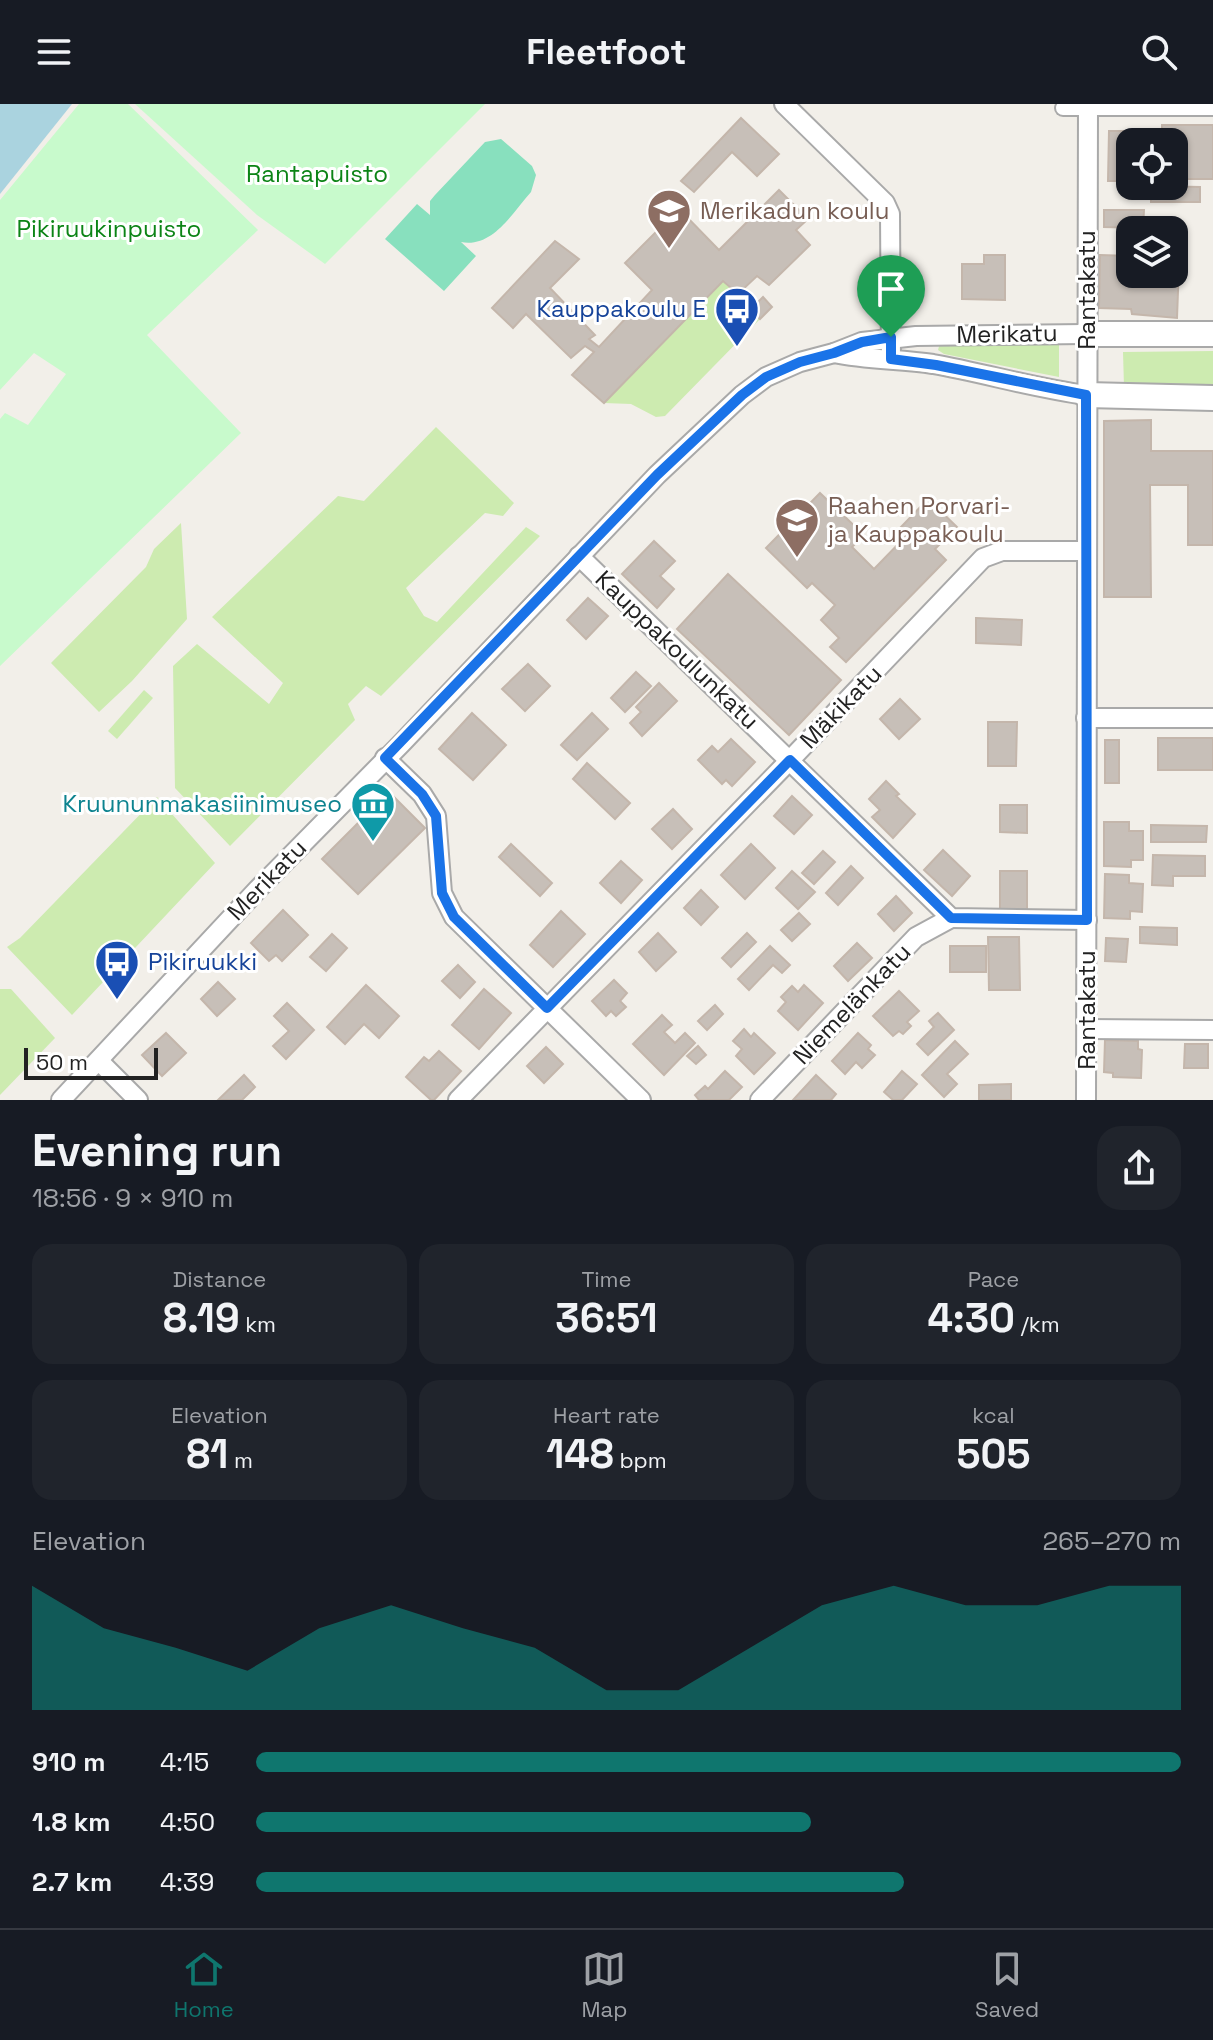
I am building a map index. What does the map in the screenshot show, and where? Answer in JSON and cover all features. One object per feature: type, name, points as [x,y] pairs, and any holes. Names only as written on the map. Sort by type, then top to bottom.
[{"type":"street","points":[[784,104],[885,203],[890,214],[891,359]]},
{"type":"street","name":"Rantakatu","points":[[1086,1100],[1088,106]]},
{"type":"street","points":[[1063,108],[1213,108]]},
{"type":"street","points":[[1086,334],[1213,334]]},
{"type":"street","name":"Merikatu","points":[[61,1100],[258,889],[657,475],[742,395],[766,377],[800,362],[862,342],[891,337],[1086,334]]},
{"type":"street","name":"Merikatu","points":[[834,353],[864,359],[936,365],[1086,395]]},
{"type":"street","points":[[1086,395],[1213,398]]},
{"type":"street","name":"Mäkikatu","points":[[458,1100],[983,558],[1002,551],[1086,551]]},
{"type":"street","name":"Kauppakoulunkatu","points":[[579,556],[951,918]]},
{"type":"street","points":[[1086,718],[1213,718]]},
{"type":"street","points":[[385,758],[422,794],[436,816],[442,893],[454,917],[641,1100]]},
{"type":"street","points":[[951,918],[1087,920]]},
{"type":"street","name":"Niemelänkatu","points":[[760,1100],[916,937],[951,918]]},
{"type":"street","points":[[1087,1029],[1213,1030]]},
{"type":"street","points":[[99,1061],[138,1100]]},
{"type":"green space","name":"Pikiruukinpuisto","points":[[79,104],[128,104],[258,230],[147,335],[241,433],[0,666],[0,419],[5,413],[28,425],[66,374],[34,353],[0,390],[0,200]]},
{"type":"green space","name":"Rantapuisto","points":[[135,104],[485,104],[325,264],[257,215]]},
{"type":"green space","points":[[501,139],[532,166],[536,175],[531,192],[492,234],[483,240],[461,242],[476,256],[444,291],[385,239],[417,204],[430,215],[430,201],[435,195],[485,142]]},
{"type":"green space","points":[[723,281],[760,319],[665,416],[656,417],[631,404],[604,403]]},
{"type":"green space","points":[[940,343],[1059,344],[1059,377],[944,354],[938,350]]},
{"type":"green space","points":[[1213,351],[1213,386],[1124,387],[1123,352]]},
{"type":"green space","points":[[436,427],[514,503],[503,516],[485,513],[406,588],[424,616],[437,622],[526,527],[540,536],[381,696],[366,686],[348,704],[355,720],[230,846],[175,788],[173,666],[197,644],[269,704],[283,683],[212,617],[338,496],[364,501]]},
{"type":"green space","points":[[181,523],[187,619],[132,681],[99,712],[51,663],[146,567],[154,549]]},
{"type":"green space","points":[[144,690],[153,698],[117,739],[108,731]]},
{"type":"green space","points":[[157,797],[215,863],[72,1015],[7,947],[20,938]]},
{"type":"green space","points":[[0,989],[11,989],[55,1038],[0,1095]]},
{"type":"water","points":[[0,104],[72,104],[0,194]]},
{"type":"building","points":[[741,118],[779,154],[757,176],[732,152],[694,192],[681,181]]},
{"type":"building","points":[[1162,125],[1213,125],[1213,179],[1188,179],[1188,128],[1162,128]]},
{"type":"building","points":[[1109,131],[1116,131],[1116,181],[1108,181]]},
{"type":"building","points":[[1188,187],[1200,187],[1200,202],[1151,202],[1188,200]]},
{"type":"building","points":[[779,190],[808,219],[796,230],[810,245],[769,285],[757,276],[738,294],[723,281],[604,403],[572,375],[594,352],[585,346],[571,358],[526,314],[513,328],[492,308],[555,241],[579,259],[550,288],[595,335],[589,339],[599,347],[652,290],[625,263],[679,209],[719,250]]},
{"type":"building","points":[[1104,210],[1144,210],[1144,216],[1116,216],[1116,227],[1104,227]]},
{"type":"building","points":[[984,255],[1005,255],[1005,300],[962,299],[962,264],[984,264]]},
{"type":"building","points":[[1100,255],[1116,256],[1116,288],[1178,288],[1177,318],[1132,314],[1131,309],[1099,308]]},
{"type":"building","points":[[763,297],[772,307],[760,319],[751,309]]},
{"type":"building","points":[[1151,420],[1151,451],[1213,451],[1213,545],[1188,545],[1188,485],[1150,485],[1151,597],[1104,597],[1104,421]]},
{"type":"building","points":[[820,493],[864,535],[852,547],[874,569],[908,534],[901,527],[928,499],[957,527],[935,549],[946,560],[846,662],[830,647],[839,638],[821,620],[835,605],[812,583],[807,588],[766,548]]},
{"type":"building","points":[[654,541],[675,561],[660,576],[674,589],[657,608],[622,574]]},
{"type":"building","points":[[728,574],[841,680],[789,735],[677,629]]},
{"type":"building","points":[[588,598],[608,616],[586,639],[567,620]]},
{"type":"building","points":[[976,618],[1022,620],[1021,645],[976,643]]},
{"type":"building","points":[[528,664],[550,686],[525,711],[502,689]]},
{"type":"building","points":[[636,672],[651,686],[625,712],[611,698]]},
{"type":"building","points":[[659,683],[677,701],[642,736],[630,723],[641,712],[636,707]]},
{"type":"building","points":[[900,699],[920,719],[899,739],[880,719]]},
{"type":"building","points":[[472,713],[506,745],[473,780],[439,749]]},
{"type":"building","points":[[592,713],[608,729],[577,760],[561,745]]},
{"type":"building","points":[[988,722],[1017,722],[1016,766],[988,766]]},
{"type":"building","points":[[1158,738],[1213,738],[1213,770],[1158,770]]},
{"type":"building","points":[[731,739],[755,762],[732,786],[726,780],[722,784],[698,760],[712,746],[718,752]]},
{"type":"building","points":[[1105,740],[1119,740],[1119,783],[1105,783]]},
{"type":"building","points":[[587,763],[630,803],[615,819],[573,779]]},
{"type":"building","points":[[886,781],[915,814],[893,838],[872,817],[880,810],[869,799]]},
{"type":"building","name":"Kruununmakasiinimuseo","points":[[389,792],[425,828],[358,894],[322,859]]},
{"type":"building","points":[[792,796],[812,815],[794,834],[774,816]]},
{"type":"building","points":[[1000,805],[1027,805],[1027,833],[1000,832]]},
{"type":"building","points":[[673,809],[692,829],[672,849],[652,829]]},
{"type":"building","points":[[1104,822],[1129,822],[1129,831],[1143,831],[1143,860],[1131,860],[1131,867],[1104,866]]},
{"type":"building","points":[[1151,825],[1207,826],[1206,842],[1151,842]]},
{"type":"building","points":[[511,844],[552,883],[540,896],[499,857]]},
{"type":"building","points":[[751,844],[775,868],[745,899],[721,875]]},
{"type":"building","points":[[943,850],[970,876],[952,896],[924,870]]},
{"type":"building","points":[[823,851],[835,862],[814,884],[802,873]]},
{"type":"building","points":[[1153,855],[1205,856],[1205,876],[1173,876],[1173,886],[1152,885]]},
{"type":"building","points":[[621,861],[642,880],[621,903],[600,883]]},
{"type":"building","points":[[851,866],[863,878],[838,905],[826,893]]},
{"type":"building","points":[[792,871],[815,892],[798,909],[776,888]]},
{"type":"building","points":[[1000,871],[1027,871],[1027,909],[1000,909]]},
{"type":"building","points":[[1105,874],[1129,875],[1129,883],[1143,884],[1142,912],[1130,911],[1130,919],[1104,918]]},
{"type":"building","points":[[701,890],[718,907],[701,925],[684,908]]},
{"type":"building","points":[[896,896],[912,913],[894,931],[878,914]]},
{"type":"building","points":[[283,910],[308,935],[282,961],[276,955],[269,961],[251,943]]},
{"type":"building","points":[[561,911],[585,934],[553,967],[530,945]]},
{"type":"building","points":[[799,913],[810,924],[792,941],[781,930]]},
{"type":"building","points":[[1140,927],[1177,928],[1177,945],[1140,943]]},
{"type":"building","points":[[658,933],[676,952],[656,971],[639,952]]},
{"type":"building","points":[[747,933],[756,942],[731,967],[722,958]]},
{"type":"building","points":[[332,934],[347,948],[326,971],[310,957]]},
{"type":"building","points":[[988,937],[1019,937],[1020,990],[989,990]]},
{"type":"building","points":[[1106,938],[1128,939],[1126,962],[1105,961]]},
{"type":"building","points":[[857,943],[872,958],[848,981],[834,966]]},
{"type":"building","points":[[770,946],[790,965],[782,973],[773,965],[749,990],[738,979]]},
{"type":"building","points":[[950,946],[986,946],[986,972],[950,972]]},
{"type":"building","points":[[458,965],[475,982],[460,998],[442,981]]},
{"type":"building","points":[[614,980],[627,993],[620,1001],[626,1007],[616,1016],[611,1011],[606,1016],[592,1001]]},
{"type":"building","points":[[218,982],[235,999],[217,1016],[201,999]]},
{"type":"building","points":[[366,985],[399,1016],[379,1038],[364,1024],[345,1044],[327,1027]]},
{"type":"building","points":[[804,985],[823,1003],[798,1030],[778,1011],[786,1002],[781,997],[792,986],[798,992]]},
{"type":"building","points":[[484,989],[511,1013],[479,1049],[452,1025]]},
{"type":"building","points":[[899,991],[919,1011],[907,1022],[911,1026],[903,1034],[899,1031],[893,1036],[873,1016]]},
{"type":"building","points":[[287,1003],[314,1030],[286,1059],[273,1046],[289,1031],[274,1016]]},
{"type":"building","points":[[715,1005],[723,1014],[707,1030],[698,1021]]},
{"type":"building","points":[[938,1013],[954,1030],[928,1055],[917,1044],[934,1027],[929,1021]]},
{"type":"building","points":[[662,1015],[672,1025],[664,1032],[675,1043],[685,1033],[695,1043],[664,1075],[633,1044]]},
{"type":"building","points":[[744,1029],[751,1037],[754,1033],[775,1053],[754,1074],[736,1056],[742,1049],[733,1041]]},
{"type":"building","points":[[166,1033],[186,1053],[162,1076],[142,1055]]},
{"type":"building","points":[[858,1033],[871,1045],[868,1049],[875,1055],[862,1068],[856,1062],[845,1074],[832,1061]]},
{"type":"building","points":[[1105,1040],[1138,1041],[1138,1049],[1142,1050],[1141,1078],[1113,1077],[1113,1073],[1104,1072]]},
{"type":"building","points":[[955,1041],[968,1054],[947,1074],[957,1084],[944,1097],[922,1075]]},
{"type":"building","points":[[1185,1044],[1208,1044],[1208,1068],[1184,1068]]},
{"type":"building","points":[[698,1046],[706,1055],[696,1064],[687,1056]]},
{"type":"building","points":[[546,1047],[563,1064],[544,1083],[527,1066]]},
{"type":"building","points":[[439,1051],[461,1071],[431,1100],[406,1077],[424,1057],[429,1061]]},
{"type":"building","points":[[725,1071],[742,1087],[729,1100],[699,1100],[695,1095],[705,1086],[708,1089]]},
{"type":"building","points":[[902,1071],[917,1084],[902,1100],[893,1100],[884,1092]]},
{"type":"building","points":[[244,1075],[255,1087],[242,1100],[218,1100]]},
{"type":"building","points":[[816,1075],[836,1094],[831,1100],[793,1100]]},
{"type":"building","points":[[1011,1084],[1011,1100],[979,1100],[979,1085]]},
{"type":"place","name":"Merikadun koulu","points":[[669,250]]},
{"type":"place","name":"Kauppakoulu E","points":[[737,348]]},
{"type":"place","name":"Raahen Porvari- ja Kauppakoulu","points":[[797,559]]},
{"type":"place","name":"Kruununmakasiinimuseo","points":[[373,843]]},
{"type":"place","name":"Pikiruukki","points":[[117,1001]]},
{"type":"route","points":[[891,337],[891,359],[1086,395],[1087,920],[951,918],[790,760],[547,1008],[454,917],[442,893],[436,816],[422,794],[385,758],[657,475],[742,395],[766,377],[800,362],[862,342],[891,337]]}]
